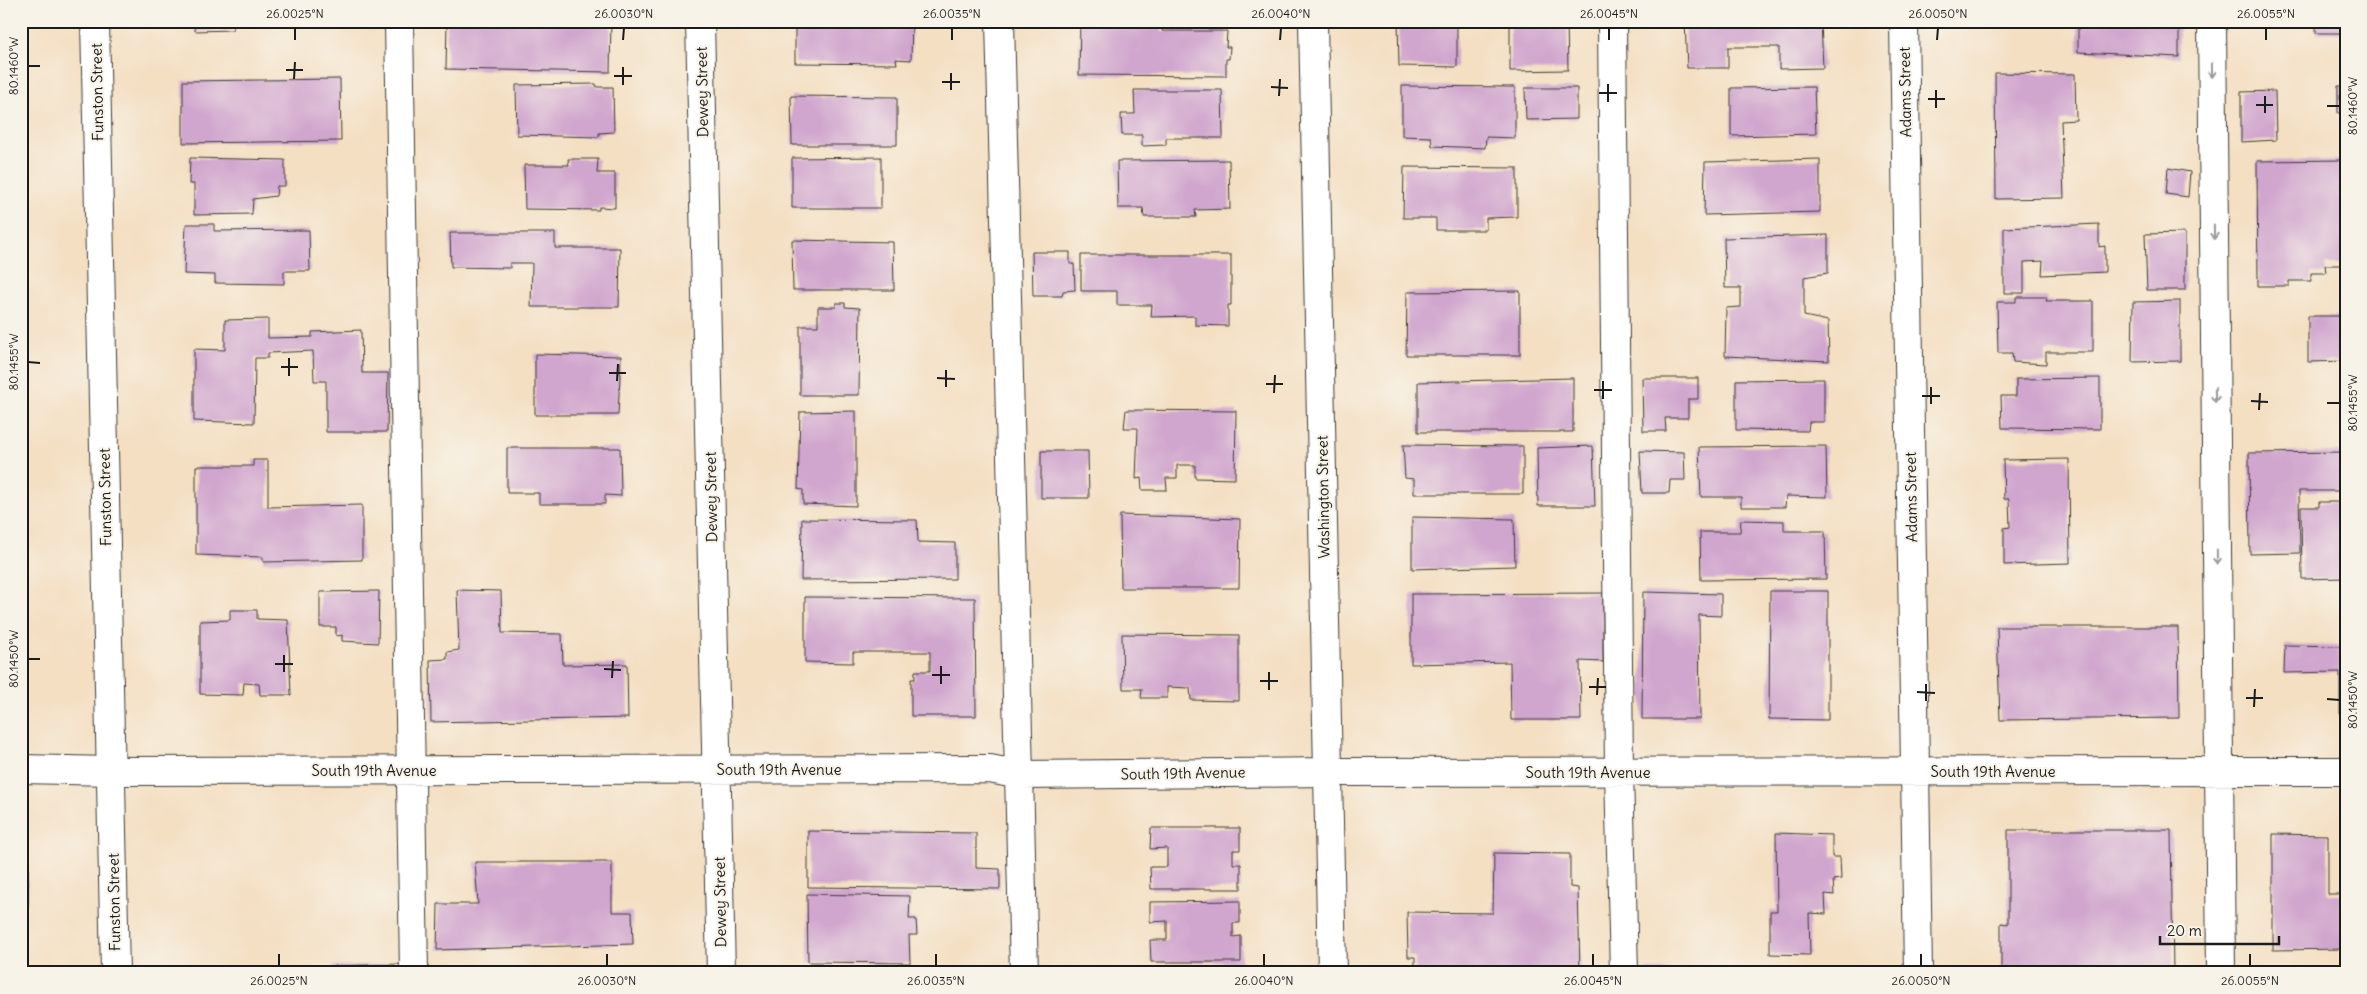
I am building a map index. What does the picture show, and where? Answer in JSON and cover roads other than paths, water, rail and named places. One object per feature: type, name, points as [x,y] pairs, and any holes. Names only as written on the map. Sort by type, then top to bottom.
[{"type":"street","name":"Funston Street","points":[[95,21],[115,973]]},
{"type":"street","points":[[399,21],[409,770],[414,973]]},
{"type":"street","name":"Dewey Street","points":[[700,21],[721,973]]},
{"type":"street","points":[[1000,21],[1024,973]]},
{"type":"street","name":"Washington Street","points":[[1313,21],[1332,973]]},
{"type":"street","points":[[1612,21],[1619,772],[1624,973]]},
{"type":"street","name":"Adams Street","points":[[1904,21],[1918,973]]},
{"type":"street","points":[[2212,21],[2221,973]]},
{"type":"street","name":"South 19th Avenue","points":[[21,769],[111,771],[990,769],[1020,775],[1329,772],[2346,771]]}]
